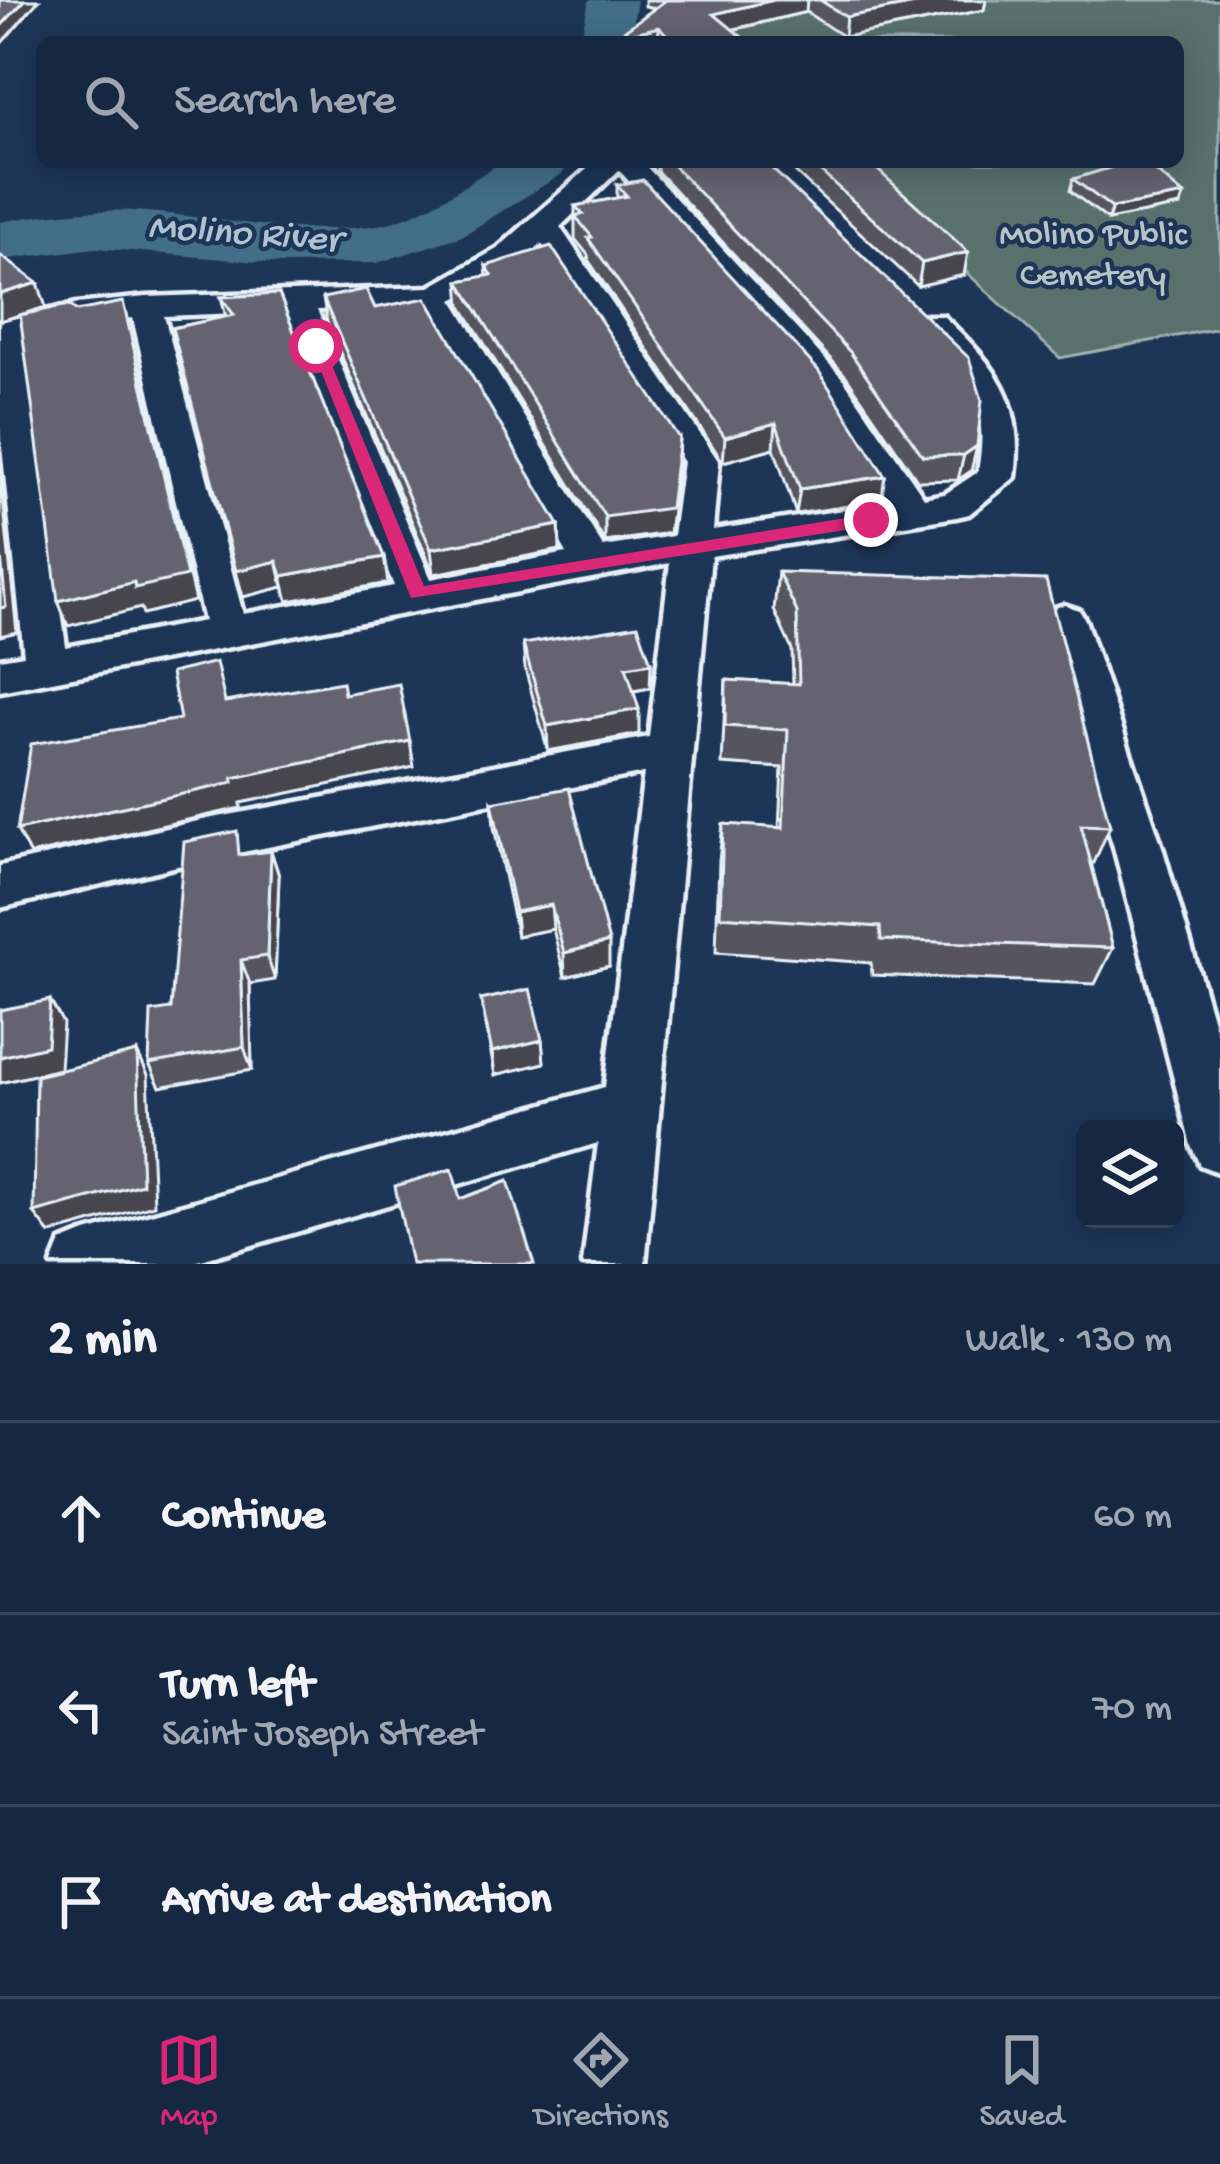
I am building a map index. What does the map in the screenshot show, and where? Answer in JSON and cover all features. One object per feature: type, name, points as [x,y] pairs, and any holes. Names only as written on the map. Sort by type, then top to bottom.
[{"type":"street","points":[[47,666],[3,331],[76,314],[146,307],[299,305],[435,296],[472,283],[605,168]]},
{"type":"street","points":[[632,168],[831,386],[916,513]]},
{"type":"street","points":[[544,225],[701,462],[614,1264]]},
{"type":"street","points":[[435,296],[592,562]]},
{"type":"street","points":[[0,676],[228,635],[418,593],[956,505],[996,478],[1001,427],[993,390],[961,350],[911,303]]},
{"type":"street","points":[[299,305],[418,593]]},
{"type":"street","points":[[146,307],[228,635]]},
{"type":"street","points":[[1064,620],[1138,847],[1220,1145]]},
{"type":"street","points":[[0,887],[207,839],[669,751]]},
{"type":"street","points":[[83,1264],[629,1107]]},
{"type":"green space","name":"Molino Public Cemetery","points":[[721,0],[1220,0],[1220,328],[1060,358],[853,168],[1184,168],[1184,36],[716,36]]},
{"type":"building","points":[[0,0],[25,0],[0,27]]},
{"type":"building","points":[[666,0],[774,0],[714,14],[741,36],[668,36],[659,27],[617,36]]},
{"type":"building","points":[[820,0],[936,0],[846,17]]},
{"type":"building","points":[[676,168],[771,168],[969,358],[982,400],[977,446],[964,455],[923,456],[850,352]]},
{"type":"building","points":[[817,168],[876,168],[968,252],[922,263]]},
{"type":"building","points":[[1109,168],[1152,168],[1184,195],[1112,208],[1073,179]]},
{"type":"building","points":[[643,180],[818,370],[885,476],[800,489],[776,423],[725,437],[575,216],[583,214],[575,206],[627,196],[617,185]]},
{"type":"building","points":[[551,246],[679,438],[670,508],[605,517],[459,281],[492,275],[486,266]]},
{"type":"building","points":[[1,256],[38,283],[0,294]]},
{"type":"building","points":[[366,289],[375,308],[426,298],[559,525],[431,549],[323,298]]},
{"type":"building","points":[[279,294],[384,557],[282,576],[277,561],[236,571],[172,328],[234,315],[221,297]]},
{"type":"building","points":[[123,302],[187,576],[135,588],[134,582],[58,601],[20,315],[69,305],[77,311]]},
{"type":"building","points":[[0,546],[6,607],[0,608]]},
{"type":"building","points":[[778,572],[1046,580],[1110,826],[1081,825],[1113,948],[881,940],[880,927],[720,916],[723,824],[783,828],[788,730],[725,726],[726,680],[799,684],[797,612]]},
{"type":"building","points":[[638,625],[651,663],[626,667],[639,709],[547,726],[523,644]]},
{"type":"building","points":[[216,662],[225,702],[342,682],[344,694],[399,684],[410,741],[17,830],[31,744],[180,719],[171,673]]},
{"type":"building","points":[[569,788],[609,942],[564,953],[551,905],[515,912],[492,802]]},
{"type":"building","points":[[237,831],[239,855],[271,851],[267,956],[241,960],[244,1047],[149,1064],[151,1012],[171,1009],[184,842]]},
{"type":"building","points":[[530,989],[542,1040],[492,1052],[481,1000]]},
{"type":"building","points":[[50,1000],[47,1046],[0,1057],[0,1010]]},
{"type":"building","points":[[137,1052],[142,1184],[34,1213],[36,1076]]},
{"type":"building","points":[[452,1169],[460,1199],[508,1181],[534,1264],[411,1264],[395,1186]]},
{"type":"waterway","name":"Molino River","points":[[606,36],[613,0]]},
{"type":"waterway","name":"Molino River","points":[[0,241],[96,229],[282,245],[377,244],[440,223],[532,168]]},
{"type":"route","points":[[316,346],[418,593],[871,520]]}]
